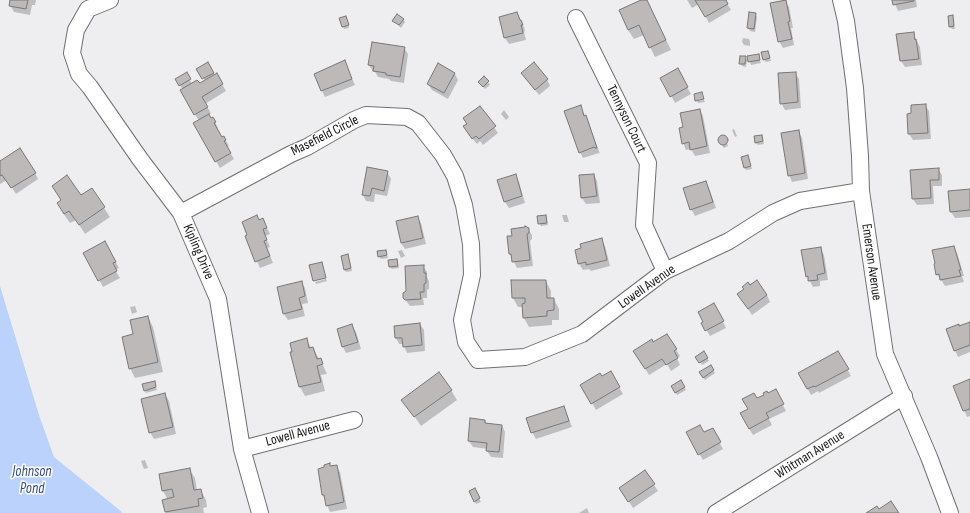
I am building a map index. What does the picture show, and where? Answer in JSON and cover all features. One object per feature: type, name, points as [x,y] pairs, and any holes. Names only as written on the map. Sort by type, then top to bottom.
[{"type":"street","name":"Kipling Drive","points":[[110,0],[88,9],[76,30],[72,53],[79,74],[97,97],[140,159],[181,212],[218,299],[242,449],[260,513]]},
{"type":"street","name":"Emerson Avenue","points":[[841,0],[846,21],[855,88],[861,191],[885,354],[929,457],[950,513]]},
{"type":"street","name":"Tennyson Court","points":[[576,18],[648,164],[644,225],[665,271]]},
{"type":"street","name":"Masefield Circle","points":[[181,212],[307,147],[354,120],[366,115],[407,117],[418,123],[443,156],[454,176],[464,204],[471,244],[472,275],[462,320],[466,342],[478,360]]},
{"type":"street","name":"Lowell Avenue","points":[[478,360],[525,357],[582,334],[665,271],[729,241],[773,213],[800,201],[822,196],[861,191]]},
{"type":"street","name":"Whitman Avenue","points":[[716,513],[904,396]]},
{"type":"street","name":"Lowell Avenue","points":[[242,449],[354,420]]},
{"type":"water","name":"Johnson Pond","points":[[0,286],[39,415],[54,457],[122,512],[121,513],[0,513]]},
{"type":"building","points":[[10,0],[28,0],[26,9],[9,6]]},
{"type":"building","points":[[641,0],[647,0],[666,40],[649,48],[639,25],[628,30],[619,10]]},
{"type":"building","points":[[695,0],[726,0],[728,4],[705,17]]},
{"type":"building","points":[[786,0],[790,21],[788,22],[792,39],[778,42],[770,3]]},
{"type":"building","points":[[892,0],[914,0],[914,1],[893,5]]},
{"type":"building","points":[[517,12],[523,25],[521,25],[523,33],[504,38],[499,17]]},
{"type":"building","points":[[749,12],[756,13],[754,29],[747,28]]},
{"type":"building","points":[[397,14],[404,19],[399,25],[392,21]]},
{"type":"building","points":[[953,15],[954,26],[949,27],[948,16]]},
{"type":"building","points":[[346,16],[349,25],[342,27],[339,18]]},
{"type":"building","points":[[914,32],[919,59],[900,61],[896,34]]},
{"type":"building","points":[[372,42],[405,47],[400,77],[373,71],[374,66],[368,65]]},
{"type":"building","points":[[768,51],[770,58],[763,60],[761,52]]},
{"type":"building","points":[[759,54],[760,60],[748,62],[747,56]]},
{"type":"building","points":[[740,56],[746,56],[745,64],[739,64]]},
{"type":"building","points":[[345,60],[352,79],[321,91],[314,74]]},
{"type":"building","points":[[208,62],[214,73],[202,79],[196,69]]},
{"type":"building","points":[[534,62],[548,79],[535,90],[521,73]]},
{"type":"building","points":[[438,63],[455,73],[444,93],[427,84]]},
{"type":"building","points":[[678,68],[688,87],[670,97],[660,78]]},
{"type":"building","points":[[187,72],[191,79],[179,86],[175,79]]},
{"type":"building","points":[[796,72],[798,102],[780,104],[778,73]]},
{"type":"building","points":[[217,73],[223,84],[202,97],[208,107],[194,115],[180,90],[197,80],[200,83]]},
{"type":"building","points":[[484,76],[489,81],[483,87],[478,82]]},
{"type":"building","points":[[702,92],[704,99],[695,101],[694,94]]},
{"type":"building","points":[[926,104],[928,133],[908,134],[907,114],[911,113],[911,105]]},
{"type":"building","points":[[581,105],[597,148],[594,147],[579,153],[564,111]]},
{"type":"building","points":[[480,106],[496,126],[479,139],[476,136],[472,139],[463,126],[467,124],[463,118]]},
{"type":"building","points":[[700,109],[707,146],[690,150],[689,142],[682,144],[679,128],[683,127],[680,113]]},
{"type":"building","points":[[209,114],[216,122],[214,123],[222,137],[224,136],[226,140],[224,141],[231,153],[215,162],[193,123]]},
{"type":"building","points":[[799,130],[805,173],[788,176],[781,133]]},
{"type":"building","points":[[721,135],[725,135],[727,136],[727,144],[721,145],[718,142],[718,138]]},
{"type":"building","points":[[762,135],[763,141],[755,143],[754,136]]},
{"type":"building","points":[[20,148],[36,173],[11,188],[2,175],[0,176],[0,161]]},
{"type":"building","points":[[748,155],[751,166],[744,168],[741,157]]},
{"type":"building","points":[[367,167],[388,171],[384,191],[372,188],[370,196],[362,195]]},
{"type":"building","points":[[939,168],[939,180],[930,180],[931,198],[912,199],[910,170]]},
{"type":"building","points":[[516,174],[522,196],[504,202],[497,180]]},
{"type":"building","points":[[594,174],[597,196],[581,198],[579,175]]},
{"type":"building","points":[[67,175],[81,195],[92,188],[105,207],[79,225],[69,211],[64,214],[57,203],[61,200],[52,186]]},
{"type":"building","points":[[706,181],[713,202],[690,210],[683,188]]},
{"type":"building","points":[[970,189],[970,210],[950,212],[948,191]]},
{"type":"building","points":[[257,215],[259,220],[263,218],[267,228],[263,229],[267,240],[264,241],[270,256],[255,262],[245,236],[247,235],[242,222]]},
{"type":"building","points":[[546,215],[547,223],[538,224],[537,216]]},
{"type":"building","points":[[418,216],[423,238],[401,243],[396,221]]},
{"type":"building","points":[[525,226],[529,228],[529,233],[527,234],[530,260],[512,262],[511,254],[509,254],[507,236],[512,236],[511,229]]},
{"type":"building","points":[[602,238],[607,260],[586,265],[586,262],[578,264],[575,250],[581,248],[580,244]]},
{"type":"building","points":[[105,241],[116,262],[113,263],[117,271],[98,281],[83,253]]},
{"type":"building","points":[[954,246],[961,270],[959,270],[961,276],[940,280],[939,274],[936,275],[932,250]]},
{"type":"building","points":[[821,247],[825,273],[817,275],[818,280],[808,281],[801,250]]},
{"type":"building","points":[[386,250],[387,255],[378,257],[377,251]]},
{"type":"building","points":[[348,254],[351,268],[344,270],[341,256]]},
{"type":"building","points":[[397,259],[398,266],[389,267],[388,260]]},
{"type":"building","points":[[322,262],[326,278],[313,281],[309,265]]},
{"type":"building","points":[[424,265],[426,283],[424,284],[424,292],[420,292],[421,299],[405,300],[403,298],[403,293],[406,291],[405,266]]},
{"type":"building","points":[[511,280],[546,280],[547,298],[554,298],[554,310],[547,311],[547,316],[523,318],[522,304],[525,303],[525,298],[512,298]]},
{"type":"building","points":[[757,280],[767,295],[748,309],[737,294],[744,289],[742,287],[748,282],[750,285]]},
{"type":"building","points":[[302,281],[305,296],[299,298],[302,309],[283,314],[277,287]]},
{"type":"building","points":[[714,303],[724,321],[705,331],[701,323],[703,322],[698,312]]},
{"type":"building","points":[[148,316],[158,362],[129,369],[122,337],[133,334],[130,320]]},
{"type":"building","points":[[970,322],[970,345],[954,351],[946,329]]},
{"type":"building","points":[[420,323],[422,345],[403,347],[402,338],[395,338],[394,326]]},
{"type":"building","points":[[352,324],[358,342],[342,347],[337,329]]},
{"type":"building","points":[[667,334],[677,349],[674,351],[678,358],[666,365],[662,359],[645,369],[633,351],[652,339],[653,342]]},
{"type":"building","points":[[307,338],[309,348],[313,347],[317,359],[321,358],[323,364],[317,366],[321,382],[299,387],[290,352],[292,352],[290,343]]},
{"type":"building","points":[[704,351],[708,358],[699,363],[695,357]]},
{"type":"building","points":[[838,351],[849,369],[815,387],[814,386],[807,389],[798,373]]},
{"type":"building","points":[[711,365],[714,370],[703,378],[699,372]]},
{"type":"building","points":[[611,371],[620,387],[591,404],[580,385],[600,373],[602,376]]},
{"type":"building","points":[[439,372],[452,390],[414,417],[401,400]]},
{"type":"building","points":[[970,379],[970,409],[963,411],[953,386]]},
{"type":"building","points":[[681,380],[685,387],[675,393],[671,386]]},
{"type":"building","points":[[155,381],[156,387],[144,391],[142,384]]},
{"type":"building","points":[[776,389],[784,404],[766,413],[769,418],[749,429],[740,413],[748,409],[742,399],[754,393],[757,398],[764,395],[763,393],[767,391],[768,393]]},
{"type":"building","points":[[165,393],[173,427],[149,433],[141,399]]},
{"type":"building","points":[[564,406],[569,421],[531,433],[526,418]]},
{"type":"building","points":[[470,418],[485,420],[485,423],[502,425],[499,452],[486,451],[487,443],[468,441]]},
{"type":"building","points":[[700,425],[704,432],[713,428],[721,442],[698,455],[686,432]]},
{"type":"building","points":[[330,463],[330,466],[337,465],[344,502],[326,506],[324,495],[322,495],[318,469]]},
{"type":"building","points":[[190,468],[194,490],[201,489],[203,498],[198,499],[199,506],[165,512],[162,500],[174,497],[172,489],[162,491],[159,474]]},
{"type":"building","points":[[645,470],[655,484],[628,502],[619,488]]},
{"type":"building","points":[[475,488],[480,498],[474,502],[469,491]]},
{"type":"building","points":[[891,501],[899,513],[866,513],[877,506],[879,509]]}]
